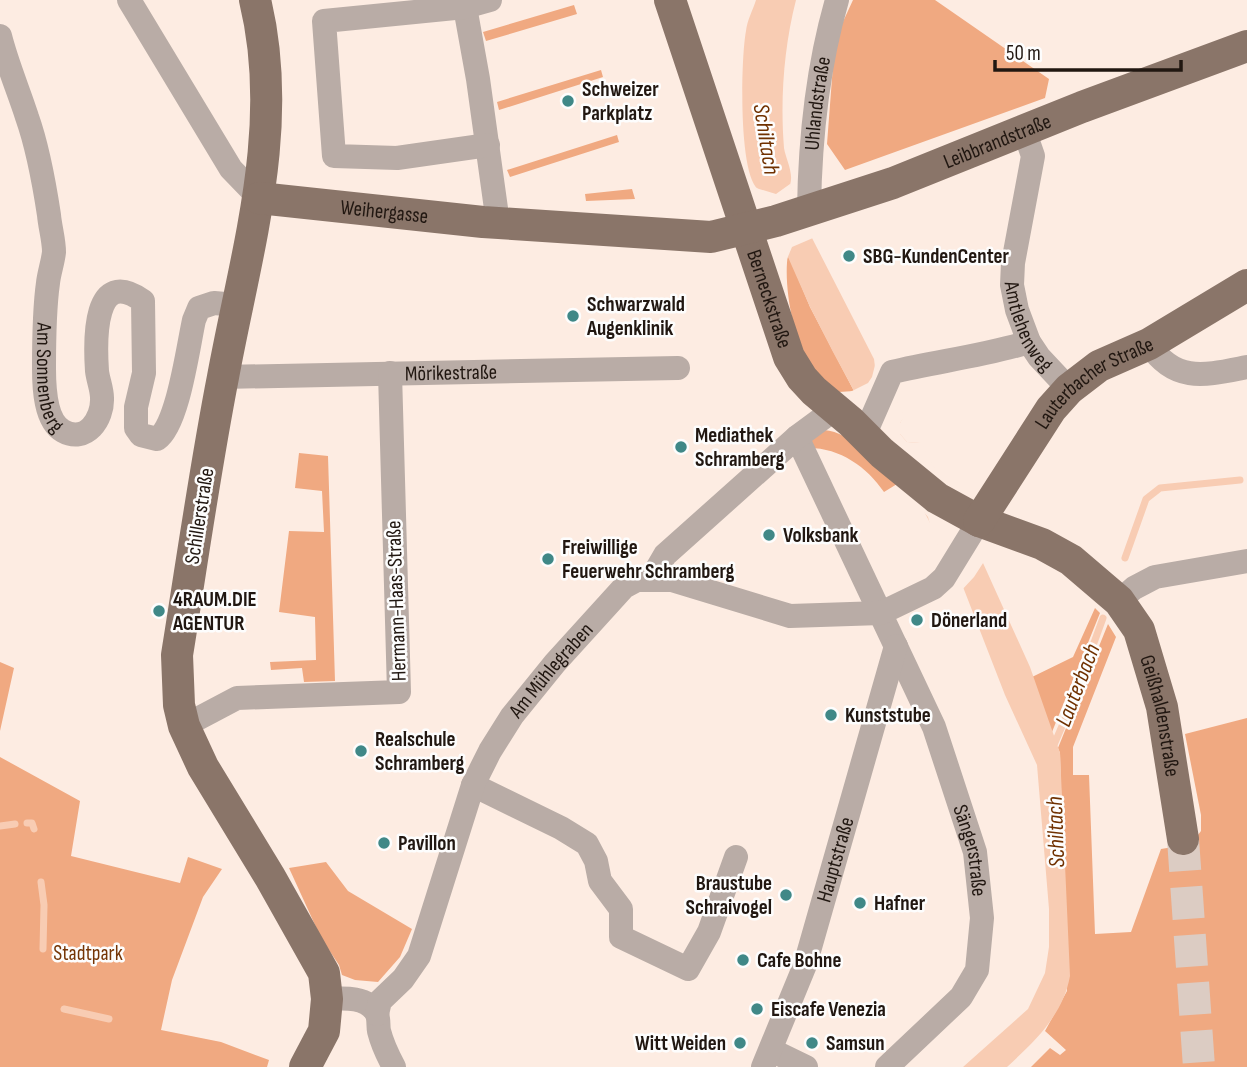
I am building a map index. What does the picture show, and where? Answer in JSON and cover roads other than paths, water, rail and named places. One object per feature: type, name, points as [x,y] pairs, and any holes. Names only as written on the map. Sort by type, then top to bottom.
[{"type":"main road","name":"Schillerstraße","points":[[255,0],[260,19],[267,84],[266,150],[223,377],[177,655],[177,684],[184,726],[203,768],[324,973],[327,999],[324,1031],[305,1067]]},
{"type":"main road","name":"Berneckstraße","points":[[670,0],[759,226],[789,357],[802,378],[850,422],[927,491],[970,521]]},
{"type":"main road","name":"Leibbrandstraße","points":[[759,226],[806,211],[897,193],[1024,130],[1247,46]]},
{"type":"main road","name":"Weihergasse","points":[[259,198],[498,223],[688,237],[712,237],[759,226]]},
{"type":"main road","name":"Lauterbacher Straße","points":[[970,521],[1051,409],[1069,389],[1099,366],[1149,344],[1247,285]]},
{"type":"main road","name":"Geißhaldenstraße","points":[[970,521],[1042,544],[1071,560],[1119,601],[1139,630],[1162,707],[1183,839]]},
{"type":"street","points":[[128,0],[232,169],[259,198]]},
{"type":"street","points":[[488,145],[397,158],[334,156],[324,21],[465,8],[490,0]]},
{"type":"street","name":"Uhlandstraße","points":[[806,211],[823,46],[837,0]]},
{"type":"street","points":[[465,8],[498,223]]},
{"type":"street","name":"Am Sonnenberg","points":[[0,36],[8,68],[34,139],[47,199],[54,252],[48,284],[44,381],[50,416],[58,428],[74,435],[85,434],[92,429],[100,413],[102,398],[97,374],[96,344],[98,319],[102,302],[113,292],[124,291],[143,301],[144,373],[136,407],[136,428],[142,435],[157,439],[164,434],[173,416],[199,308],[214,303],[237,305]]},
{"type":"street","name":"Amtlehenweg","points":[[1024,130],[1033,156],[1013,263],[1012,285],[1017,310],[1030,342],[1039,357],[1069,389]]},
{"type":"street","points":[[970,521],[944,578],[933,588],[881,613],[790,616],[672,580],[651,579],[665,555],[797,437],[850,422],[886,384],[892,372],[995,352],[1030,342]]},
{"type":"street","points":[[1149,344],[1158,358],[1172,369],[1187,374],[1212,374],[1247,367]]},
{"type":"street","name":"Mörikestraße","points":[[223,377],[678,368]]},
{"type":"street","name":"Hermann-Haas-Straße","points":[[184,726],[237,698],[399,692],[390,373]]},
{"type":"street","points":[[797,437],[881,613]]},
{"type":"street","points":[[1119,601],[1134,588],[1155,577],[1247,561]]},
{"type":"street","name":"Am Mühlegraben","points":[[377,1014],[380,1002],[419,956],[472,785],[512,716],[555,663],[624,587],[637,580],[651,579]]},
{"type":"street","name":"Sängerstraße","points":[[881,613],[934,727],[970,831],[982,918],[976,970],[961,998],[887,1067]]},
{"type":"street","name":"Hauptstraße","points":[[767,1058],[805,965],[896,646]]},
{"type":"street","points":[[472,785],[587,844],[596,861],[600,881],[621,909],[621,937],[688,969],[709,932],[736,857]]},
{"type":"street","points":[[327,999],[358,1000],[377,1014],[380,1032],[394,1067]]},
{"type":"street","points":[[767,1058],[806,1067]]},
{"type":"water","name":"Schiltach","points":[[756,0],[796,0],[788,36],[783,92],[784,148],[790,171],[790,185],[812,238],[874,359],[875,367],[904,416],[900,423],[900,434],[907,442],[920,443],[983,563],[1030,667],[1060,753],[1070,976],[1054,1015],[1037,1037],[1007,1067],[963,1067],[1028,1009],[1045,973],[1049,947],[1049,909],[1037,765],[1005,695],[963,587],[909,482],[833,352],[752,179],[744,139],[742,88],[744,44]]},
{"type":"waterway","name":"Lauterbach","points":[[1125,558],[1146,499],[1160,488],[1240,480]]},
{"type":"waterway","name":"Lauterbach","points":[[1053,747],[1103,618]]},
{"type":"waterway","points":[[27,823],[32,823],[34,829]]},
{"type":"waterway","points":[[0,826],[15,824]]},
{"type":"waterway","points":[[41,882],[44,905],[43,949]]},
{"type":"waterway","points":[[64,1009],[109,1019]]},
{"type":"tunnel","points":[[1183,839],[1199,1067]]},
{"type":"place","name":"Schweizer Parkplatz","points":[[568,101]]},
{"type":"place","name":"SBG-KundenCenter","points":[[849,256]]},
{"type":"place","name":"Schwarzwald Augenklinik","points":[[573,316]]},
{"type":"place","name":"Mediathek Schramberg","points":[[681,447]]},
{"type":"place","name":"Volksbank","points":[[769,535]]},
{"type":"place","name":"Freiwillige Feuerwehr Schramberg","points":[[548,559]]},
{"type":"place","name":"4RAUM.DIE AGENTUR","points":[[159,611]]},
{"type":"place","name":"Dönerland","points":[[917,620]]},
{"type":"place","name":"Kunststube","points":[[831,715]]},
{"type":"place","name":"Realschule Schramberg","points":[[361,751]]},
{"type":"place","name":"Pavillon","points":[[384,843]]},
{"type":"place","name":"Braustube Schraivogel","points":[[786,895]]},
{"type":"place","name":"Hafner","points":[[860,903]]},
{"type":"place","name":"Cafe Bohne","points":[[743,960]]},
{"type":"place","name":"Eiscafe Venezia","points":[[757,1009]]},
{"type":"place","name":"Witt Weiden","points":[[740,1043]]},
{"type":"place","name":"Samsun","points":[[812,1043]]},
{"type":"park label","name":"Stadtpark","points":[[88,953]]}]
